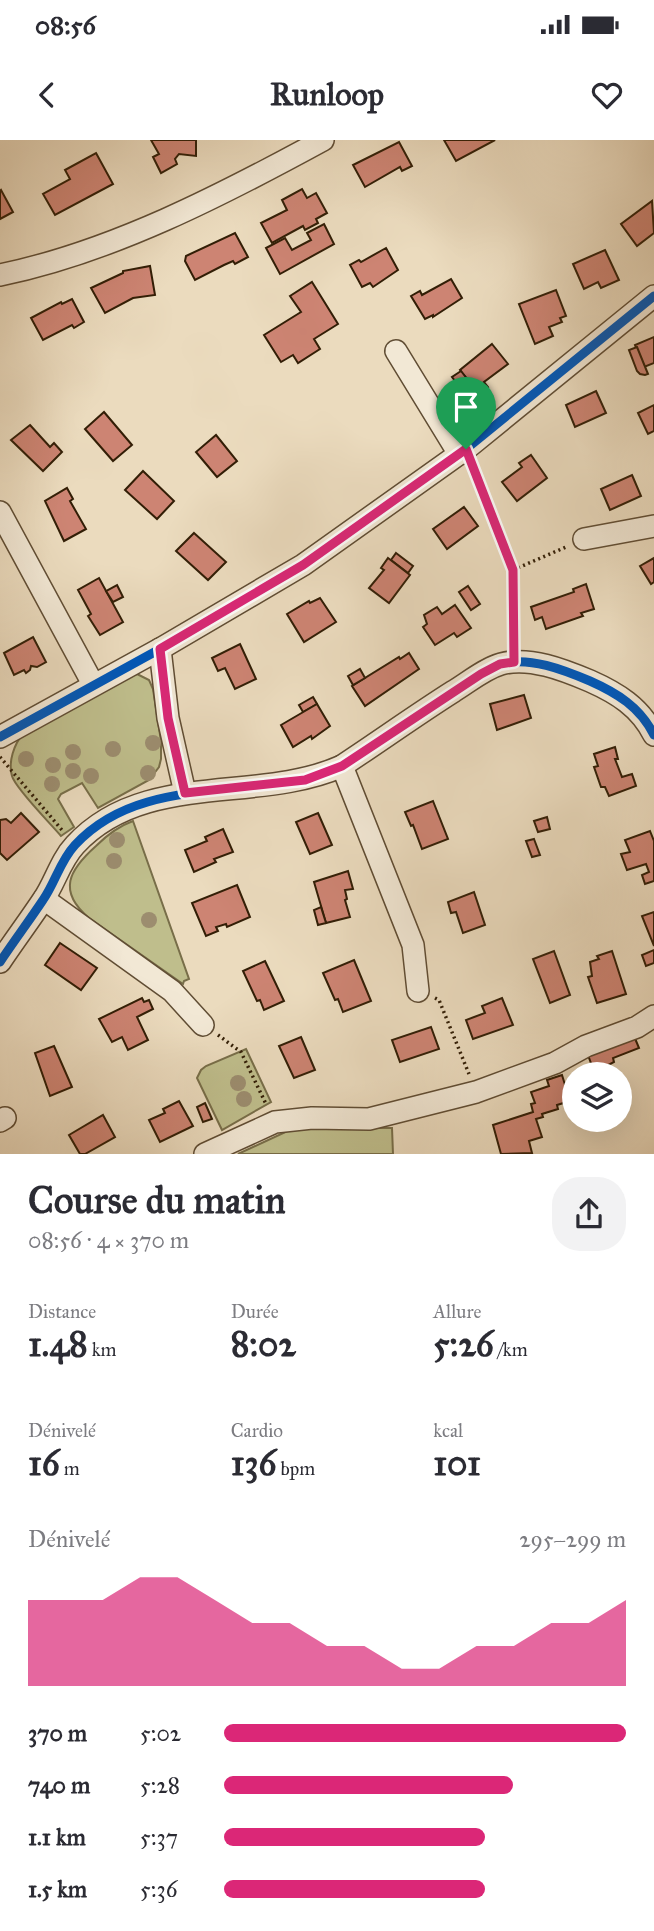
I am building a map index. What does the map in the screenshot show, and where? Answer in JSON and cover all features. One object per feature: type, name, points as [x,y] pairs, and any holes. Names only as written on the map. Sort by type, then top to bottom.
[{"type":"street","points":[[0,275],[67,259],[213,198],[323,140]]},
{"type":"street","points":[[0,737],[160,649],[303,565],[463,451],[654,296]]},
{"type":"street","points":[[396,351],[463,451]]},
{"type":"street","points":[[0,512],[93,684]]},
{"type":"street","points":[[584,540],[654,526]]},
{"type":"street","points":[[160,649],[168,718],[185,793]]},
{"type":"street","points":[[0,962],[44,899],[65,858],[75,845],[108,819],[133,807],[185,793],[305,780],[342,766],[500,664],[532,663],[551,667],[611,691],[631,704],[654,735]]},
{"type":"street","points":[[342,766],[413,946],[418,991]]},
{"type":"street","points":[[44,899],[172,992],[203,1025]]},
{"type":"street","points":[[205,1154],[275,1122],[312,1118],[369,1119],[476,1092],[555,1063],[586,1046],[636,1027],[654,1016]]},
{"type":"path","points":[[463,451],[513,570],[514,662]]},
{"type":"path","points":[[513,570],[584,540]]},
{"type":"path","points":[[0,757],[75,845]]},
{"type":"path","points":[[418,991],[439,1000],[476,1092]]},
{"type":"path","points":[[203,1025],[241,1052],[275,1122]]},
{"type":"shaded area","points":[[137,674],[149,680],[153,689],[161,741],[159,767],[149,780],[98,808],[82,783],[61,794],[58,799],[74,827],[61,836],[26,797],[12,776],[11,765],[17,743],[23,734]]},
{"type":"shaded area","points":[[133,821],[189,979],[183,984],[89,918],[79,908],[70,890],[73,872],[87,855],[108,835]]},
{"type":"shaded area","points":[[246,1049],[271,1102],[222,1130],[197,1078],[206,1066]]},
{"type":"shaded area","points":[[294,1128],[392,1128],[393,1154],[238,1154]]},
{"type":"building","points":[[151,140],[196,140],[196,156],[179,154],[175,159],[177,164],[161,173],[153,157],[159,154]]},
{"type":"building","points":[[444,140],[495,140],[456,161]]},
{"type":"building","points":[[399,142],[412,166],[402,171],[400,167],[365,187],[353,165]]},
{"type":"building","points":[[96,153],[113,184],[55,215],[43,194],[70,179],[65,170]]},
{"type":"building","points":[[302,189],[307,198],[316,193],[327,213],[316,219],[318,223],[305,230],[303,226],[272,243],[261,223],[287,210],[282,200]]},
{"type":"building","points":[[0,191],[13,212],[0,219]]},
{"type":"building","points":[[652,201],[654,233],[637,246],[621,224]]},
{"type":"building","points":[[324,224],[334,244],[280,274],[266,248],[285,238],[292,250],[311,240],[307,233]]},
{"type":"building","points":[[235,233],[248,257],[235,264],[233,261],[195,280],[185,261],[186,256]]},
{"type":"building","points":[[386,248],[398,270],[373,287],[370,283],[362,287],[350,265]]},
{"type":"building","points":[[605,250],[619,280],[601,288],[598,282],[584,289],[573,264]]},
{"type":"building","points":[[150,266],[155,295],[133,298],[105,313],[91,288],[123,271]]},
{"type":"building","points":[[451,279],[462,298],[433,317],[425,319],[411,296],[420,291],[422,295]]},
{"type":"building","points":[[312,282],[338,324],[314,339],[320,349],[298,363],[293,355],[281,362],[264,335],[301,312],[290,296]]},
{"type":"building","points":[[556,290],[566,316],[560,318],[562,322],[549,327],[553,336],[535,344],[519,304]]},
{"type":"building","points":[[72,299],[84,322],[43,340],[31,318]]},
{"type":"building","points":[[654,337],[654,363],[644,367],[635,345]]},
{"type":"building","points":[[492,344],[508,364],[484,382],[488,387],[479,394],[460,370]]},
{"type":"building","points":[[637,347],[648,374],[640,374],[637,371],[629,350]]},
{"type":"building","points":[[461,371],[475,389],[467,396],[452,377]]},
{"type":"building","points":[[596,391],[606,413],[575,427],[566,405]]},
{"type":"building","points":[[654,405],[654,431],[648,434],[638,413]]},
{"type":"building","points":[[104,412],[132,445],[113,461],[85,429]]},
{"type":"building","points":[[30,425],[50,447],[54,443],[62,452],[43,471],[11,440]]},
{"type":"building","points":[[216,435],[237,461],[217,477],[196,452]]},
{"type":"building","points":[[531,455],[547,478],[517,501],[502,482],[522,467],[519,463]]},
{"type":"building","points":[[143,471],[174,501],[157,519],[125,490]]},
{"type":"building","points":[[632,475],[641,496],[610,510],[601,489]]},
{"type":"building","points":[[67,488],[73,499],[70,501],[86,529],[64,541],[45,501]]},
{"type":"building","points":[[464,507],[478,526],[447,549],[433,529]]},
{"type":"building","points":[[194,533],[226,562],[208,580],[176,551]]},
{"type":"building","points":[[396,553],[413,566],[408,573],[391,560]]},
{"type":"building","points":[[388,558],[410,575],[389,603],[369,588],[384,570],[381,568]]},
{"type":"building","points":[[654,558],[654,582],[651,584],[640,566]]},
{"type":"building","points":[[99,578],[123,622],[100,635],[88,616],[91,614],[78,590]]},
{"type":"building","points":[[586,584],[594,609],[581,613],[583,616],[546,629],[542,617],[535,620],[531,607],[574,592],[573,589]]},
{"type":"building","points":[[117,585],[123,597],[113,602],[106,591]]},
{"type":"building","points":[[468,586],[480,604],[471,610],[459,592]]},
{"type":"building","points":[[320,598],[336,622],[304,642],[287,614]]},
{"type":"building","points":[[455,605],[471,628],[457,637],[454,633],[435,645],[423,627],[427,624],[424,615],[437,607],[442,614]]},
{"type":"building","points":[[33,637],[46,662],[37,667],[31,666],[26,673],[24,670],[14,675],[4,653]]},
{"type":"building","points":[[240,644],[256,679],[235,689],[225,668],[218,671],[212,658]]},
{"type":"building","points":[[409,653],[419,669],[365,706],[352,686]]},
{"type":"building","points":[[360,669],[365,678],[353,685],[348,676]]},
{"type":"building","points":[[524,695],[531,718],[497,730],[490,704]]},
{"type":"building","points":[[313,697],[317,704],[303,712],[299,705]]},
{"type":"building","points":[[317,704],[330,726],[312,739],[311,736],[293,747],[281,725]]},
{"type":"building","points":[[615,747],[618,759],[615,759],[622,777],[632,774],[636,786],[609,796],[605,787],[601,787],[594,767],[598,766],[594,754]]},
{"type":"building","points":[[433,801],[448,839],[422,849],[405,812]]},
{"type":"building","points":[[21,813],[39,832],[7,860],[0,853],[0,820],[6,819],[11,823]]},
{"type":"building","points":[[318,813],[332,845],[310,854],[296,822]]},
{"type":"building","points":[[547,817],[550,829],[538,832],[534,821]]},
{"type":"building","points":[[223,829],[233,852],[214,859],[216,862],[194,872],[185,850],[207,841],[205,837]]},
{"type":"building","points":[[650,831],[654,841],[654,881],[645,884],[642,875],[649,872],[646,864],[627,870],[621,854],[630,852],[625,840]]},
{"type":"building","points":[[534,839],[540,855],[532,857],[526,841]]},
{"type":"building","points":[[348,871],[353,889],[345,890],[345,900],[350,917],[326,923],[314,882]]},
{"type":"building","points":[[237,885],[250,917],[227,927],[226,924],[216,927],[218,931],[206,936],[192,903]]},
{"type":"building","points":[[474,892],[485,925],[463,933],[456,912],[451,913],[448,902]]},
{"type":"building","points":[[321,907],[326,923],[318,925],[314,910]]},
{"type":"building","points":[[654,912],[654,946],[642,916]]},
{"type":"building","points":[[60,943],[97,968],[81,990],[45,965]]},
{"type":"building","points":[[654,950],[654,963],[646,966],[642,955]]},
{"type":"building","points":[[554,951],[570,995],[550,1003],[533,959]]},
{"type":"building","points":[[612,951],[626,994],[597,1003],[588,977],[592,976],[590,962],[599,959],[597,956]]},
{"type":"building","points":[[354,960],[371,1001],[343,1012],[323,973]]},
{"type":"building","points":[[265,961],[284,1001],[264,1010],[243,971]]},
{"type":"building","points":[[142,998],[144,1002],[149,1000],[153,1009],[137,1017],[148,1040],[128,1050],[122,1037],[112,1042],[99,1019]]},
{"type":"building","points":[[502,998],[513,1025],[473,1039],[466,1020],[485,1013],[482,1006]]},
{"type":"building","points":[[431,1027],[439,1049],[400,1062],[392,1040]]},
{"type":"building","points":[[634,1036],[639,1048],[613,1058],[614,1062],[591,1062],[588,1055]]},
{"type":"building","points":[[301,1037],[315,1070],[294,1078],[279,1046]]},
{"type":"building","points":[[54,1046],[72,1087],[50,1096],[35,1053]]},
{"type":"building","points":[[562,1075],[562,1103],[557,1105],[558,1109],[536,1119],[542,1137],[529,1141],[532,1153],[501,1154],[493,1125],[533,1112],[531,1104],[535,1103],[531,1092],[549,1086],[547,1080]]},
{"type":"building","points":[[179,1101],[193,1126],[160,1142],[149,1120],[165,1113],[163,1109]]},
{"type":"building","points":[[205,1103],[212,1119],[203,1122],[197,1107]]},
{"type":"building","points":[[103,1115],[115,1137],[85,1154],[80,1154],[69,1135]]},
{"type":"cycle path","points":[[0,737],[160,649],[303,565],[466,449],[654,296]]},
{"type":"cycle path","points":[[0,962],[47,893],[70,851],[103,822],[134,806],[168,797],[275,784],[342,766],[477,676],[501,664],[535,663],[590,681],[627,702],[642,716],[654,735]]},
{"type":"route","points":[[466,449],[513,570],[514,662],[500,664],[481,674],[342,766],[325,774],[305,780],[185,793],[168,718],[160,649],[303,565],[466,449]]}]
